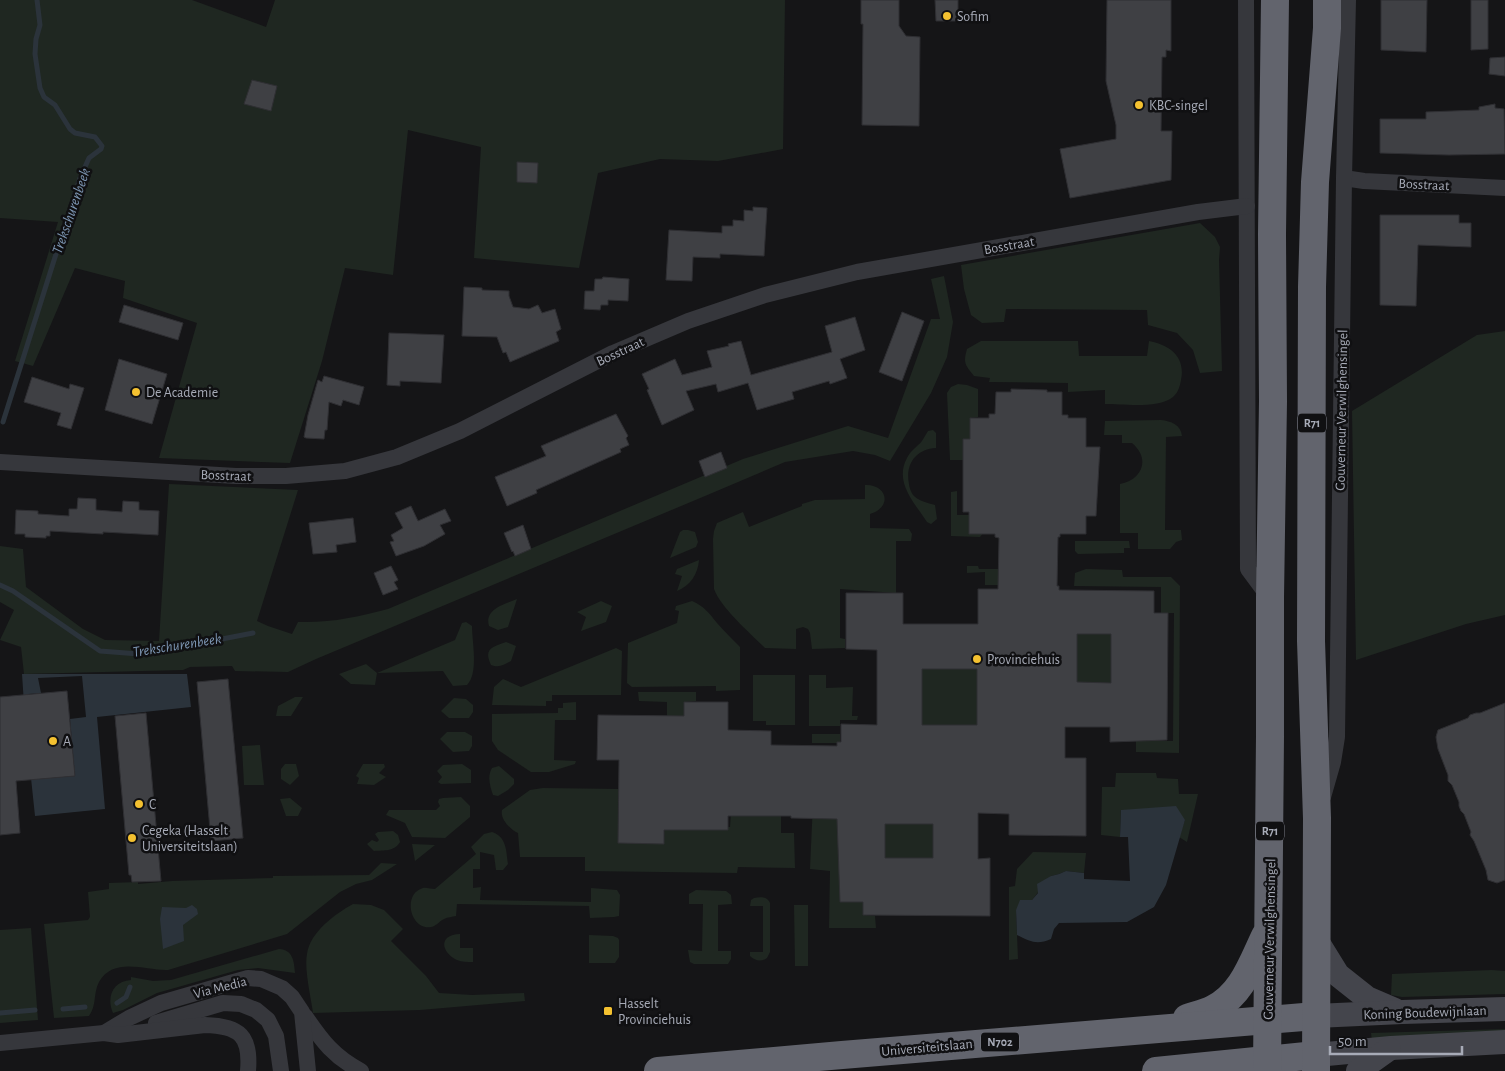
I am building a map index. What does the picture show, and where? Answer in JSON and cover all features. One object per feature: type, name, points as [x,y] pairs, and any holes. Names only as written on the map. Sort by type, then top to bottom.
[{"type":"highway","name":"Gouverneur Verwilghensingel","points":[[1267,1066],[1275,0]]},
{"type":"highway","name":"Gouverneur Verwilghensingel","points":[[1316,1063],[1317,818],[1310,641],[1312,297],[1315,182],[1327,28],[1327,0]]},
{"type":"highway","points":[[1158,1028],[1213,1010],[1229,999],[1242,983],[1269,925]]},
{"type":"highway","name":"Universiteitslaan","points":[[658,1071],[1316,1016]]},
{"type":"highway","points":[[1156,1071],[1316,1063]]},
{"type":"main road","points":[[1317,941],[1338,975],[1367,998],[1402,1012]]},
{"type":"main road","name":"Koning Boudewijnlaan","points":[[1316,1016],[1505,1009]]},
{"type":"main road","points":[[1316,1063],[1391,1048],[1505,1042]]},
{"type":"main road","points":[[1358,1071],[1391,1048]]},
{"type":"street","points":[[1246,0],[1248,569],[1270,597]]},
{"type":"street","name":"Gouverneur Verwilghensingel","points":[[1317,818],[1333,762],[1337,738],[1348,0]]},
{"type":"street","name":"Bosstraat","points":[[1344,178],[1364,181],[1505,188]]},
{"type":"street","name":"Bosstraat","points":[[0,462],[236,476],[286,476],[345,471],[397,457],[460,431],[613,353],[688,321],[765,295],[857,272],[1188,214],[1247,206]]},
{"type":"street","name":"Via Media","points":[[111,1034],[129,1018],[161,1003],[248,978],[261,979],[282,988],[292,997],[328,1047],[346,1063],[361,1071]]},
{"type":"street","name":"Via Media","points":[[111,1034],[222,1003],[241,1004],[256,1010],[268,1020],[276,1036],[281,1071]]},
{"type":"street","points":[[302,1012],[308,1071]]},
{"type":"street","name":"Via Media","points":[[0,1043],[205,1025],[220,1026],[230,1028],[244,1040],[249,1052],[248,1071]]},
{"type":"shaded area","points":[[0,0],[192,0],[266,27],[275,0],[785,0],[783,149],[718,161],[660,159],[598,173],[579,268],[474,258],[481,147],[408,130],[393,275],[345,268],[322,361],[290,463],[159,458],[197,323],[123,298],[125,281],[75,268],[33,366],[15,361],[58,222],[0,218]]},
{"type":"shaded area","points":[[1200,223],[1215,237],[1220,247],[1222,371],[1200,373],[1193,350],[1177,333],[1148,325],[1147,310],[1006,309],[1004,322],[982,323],[971,315],[964,289],[961,265]]},
{"type":"shaded area","points":[[944,276],[953,322],[947,357],[931,393],[890,461],[875,455],[853,451],[785,462],[288,672],[235,671],[232,666],[190,667],[183,670],[24,674],[21,647],[0,640],[14,610],[0,602],[0,546],[23,549],[26,587],[83,629],[105,640],[159,641],[169,484],[298,490],[257,621],[292,634],[298,622],[354,617],[388,609],[743,459],[848,426],[888,438],[931,319],[940,319],[931,279]]},
{"type":"shaded area","points":[[1505,331],[1505,615],[1466,624],[1356,660],[1352,411],[1477,335]]},
{"type":"shaded area","points":[[981,341],[1078,341],[1079,356],[1147,356],[1149,341],[1163,345],[1178,358],[1182,372],[1181,382],[1176,394],[1167,401],[1140,405],[1105,404],[1105,390],[1068,392],[1068,383],[989,382],[990,378],[974,376],[966,364],[967,349]]},
{"type":"shaded area","points":[[958,384],[978,389],[978,417],[970,418],[970,439],[963,439],[963,460],[950,460],[947,393],[951,387]]},
{"type":"shaded area","points":[[1161,420],[1175,424],[1180,429],[1182,436],[1166,437],[1165,530],[1181,530],[1182,540],[1176,542],[1170,549],[1138,549],[1138,533],[1120,533],[1120,484],[1128,482],[1138,473],[1141,468],[1141,456],[1138,449],[1132,443],[1122,443],[1122,435],[1104,435],[1105,421]]},
{"type":"shaded area","points":[[933,430],[936,433],[936,448],[923,451],[914,459],[908,477],[909,487],[913,495],[920,500],[935,505],[937,519],[931,524],[927,522],[907,492],[903,475],[909,455],[922,441],[928,431]]},
{"type":"shaded area","points":[[865,485],[878,488],[884,496],[882,506],[870,514],[870,528],[909,529],[912,534],[911,541],[896,541],[896,593],[840,589],[840,638],[845,639],[845,648],[812,649],[810,633],[808,629],[803,627],[796,629],[796,649],[765,648],[729,612],[714,589],[713,539],[717,523],[743,512],[749,527],[815,500],[865,499]]},
{"type":"shaded area","points":[[957,491],[957,515],[971,515],[984,532],[980,537],[951,536],[951,492]]},
{"type":"shaded area","points":[[683,530],[695,532],[698,542],[696,547],[670,558],[680,532]]},
{"type":"shaded area","points":[[1075,541],[1129,541],[1130,548],[1124,548],[1124,553],[1078,554],[1075,551]]},
{"type":"shaded area","points":[[699,560],[697,570],[692,579],[686,586],[677,591],[682,576],[675,574],[677,569]]},
{"type":"shaded area","points":[[967,566],[978,566],[979,569],[999,569],[998,585],[985,585],[985,572],[967,573]]},
{"type":"shaded area","points":[[1086,569],[1122,570],[1123,577],[1171,577],[1180,586],[1179,753],[1136,752],[1136,741],[1173,741],[1174,613],[1161,613],[1161,587],[1074,586],[1075,573]]},
{"type":"shaded area","points":[[517,599],[508,627],[498,630],[489,626],[488,620],[492,611]]},
{"type":"shaded area","points":[[601,601],[612,606],[606,622],[581,631],[586,617],[577,612]]},
{"type":"shaded area","points":[[692,601],[706,610],[740,647],[740,690],[716,691],[716,686],[632,687],[627,683],[628,643],[677,623],[679,611],[675,610],[676,606]]},
{"type":"shaded area","points":[[466,622],[472,626],[474,665],[471,680],[467,685],[453,686],[443,671],[377,673],[455,640],[462,623]]},
{"type":"shaded area","points":[[1077,634],[1111,634],[1111,683],[1077,682]]},
{"type":"shaded area","points":[[506,642],[516,646],[511,661],[499,666],[491,665],[489,652],[493,647]]},
{"type":"shaded area","points":[[616,648],[622,651],[621,695],[552,695],[552,701],[546,701],[546,706],[492,705],[494,687],[503,679],[521,687]]},
{"type":"shaded area","points":[[366,664],[377,673],[375,685],[351,684],[339,674]]},
{"type":"shaded area","points":[[922,669],[977,669],[977,725],[922,725]]},
{"type":"shaded area","points":[[22,674],[187,674],[191,707],[97,717],[105,809],[35,816],[31,778],[75,776],[70,719],[86,717],[82,676],[38,678],[41,693],[29,694],[30,703],[24,704]]},
{"type":"shaded area","points":[[753,675],[795,675],[795,725],[766,725],[766,721],[753,721]]},
{"type":"shaded area","points":[[809,675],[826,675],[826,688],[853,687],[852,716],[858,716],[857,720],[840,720],[840,726],[809,726]]},
{"type":"shaded area","points":[[638,692],[696,692],[696,701],[684,702],[684,716],[667,716],[667,702],[639,701]]},
{"type":"shaded area","points":[[295,697],[303,697],[291,716],[276,716],[278,706]]},
{"type":"shaded area","points":[[454,698],[466,699],[473,705],[473,712],[469,718],[449,718],[441,711]]},
{"type":"shaded area","points":[[576,702],[576,720],[555,720],[554,760],[576,761],[575,764],[549,772],[531,772],[498,750],[492,741],[492,714],[558,713],[558,708],[563,708],[563,703]]},
{"type":"shaded area","points":[[447,732],[465,732],[472,736],[472,746],[469,751],[453,752],[440,739]]},
{"type":"shaded area","points":[[812,734],[840,734],[840,743],[812,743]]},
{"type":"shaded area","points":[[260,745],[264,785],[244,785],[242,746]]},
{"type":"shaded area","points":[[285,764],[296,764],[299,776],[290,785],[281,779],[281,769]]},
{"type":"shaded area","points":[[363,764],[384,764],[385,767],[379,773],[386,777],[374,785],[357,784],[359,778],[356,776]]},
{"type":"shaded area","points":[[462,764],[471,770],[471,783],[441,784],[438,782],[442,777],[437,771],[443,765]]},
{"type":"shaded area","points":[[499,766],[514,779],[514,784],[498,796],[493,795],[489,778],[492,768]]},
{"type":"shaded area","points":[[1116,773],[1156,773],[1157,778],[1178,779],[1179,794],[1198,794],[1187,842],[1179,837],[1185,820],[1121,810],[1120,837],[1101,835],[1102,787],[1115,787]]},
{"type":"shaded area","points":[[543,788],[619,789],[618,840],[664,841],[665,807],[684,826],[730,827],[731,812],[781,812],[781,833],[794,833],[795,868],[738,867],[737,873],[585,871],[585,857],[520,857],[518,833],[506,823],[502,810],[530,790]]},
{"type":"shaded area","points":[[461,797],[470,806],[470,817],[445,838],[412,837],[405,823],[386,815],[389,810],[436,810],[440,806],[439,799]]},
{"type":"shaded area","points":[[290,798],[302,808],[298,816],[286,816],[280,799]]},
{"type":"shaded area","points":[[813,802],[837,802],[840,902],[863,902],[863,915],[875,916],[876,928],[829,928],[830,871],[810,869]]},
{"type":"shaded area","points":[[1176,806],[1185,820],[1166,885],[1154,907],[1127,922],[1059,923],[1054,929],[1051,939],[1042,942],[1030,941],[1017,935],[1016,910],[1020,900],[1032,900],[1038,893],[1037,884],[1051,876],[1066,871],[1084,873],[1084,879],[1130,881],[1128,837],[1120,837],[1121,810]]},
{"type":"shaded area","points":[[885,824],[933,824],[933,858],[885,858]]},
{"type":"shaded area","points":[[393,831],[398,835],[400,842],[395,847],[388,850],[374,851],[367,844],[372,840],[377,842],[379,840],[375,834],[378,832]]},
{"type":"shaded area","points":[[492,832],[501,837],[503,841],[508,864],[503,870],[496,870],[494,855],[480,852],[480,869],[473,869],[473,888],[481,887],[480,900],[591,902],[591,888],[617,890],[620,895],[619,916],[590,918],[589,906],[457,904],[456,916],[446,918],[431,927],[418,923],[411,911],[412,897],[416,892],[424,888],[435,889],[476,854],[471,847],[484,834]]},
{"type":"shaded area","points":[[412,844],[435,845],[415,861]]},
{"type":"shaded area","points":[[1033,852],[1086,853],[1084,873],[1066,871],[1051,876],[1032,900],[1016,910],[1018,959],[1009,960],[1009,887],[1015,886],[1017,869]]},
{"type":"shaded area","points":[[381,863],[397,864],[372,880],[356,884],[340,892],[287,934],[168,970],[131,967],[113,969],[105,974],[99,982],[93,1008],[89,1016],[54,1018],[44,924],[88,920],[90,917],[88,892],[109,889],[109,883],[138,882],[138,884],[273,878],[273,876],[369,875]]},
{"type":"shaded area","points":[[696,890],[726,891],[731,895],[732,904],[718,905],[718,951],[731,951],[731,959],[728,964],[694,964],[690,962],[688,950],[702,951],[703,904],[689,904],[689,894]]},
{"type":"shaded area","points":[[754,898],[765,898],[770,903],[770,952],[767,958],[761,960],[750,956],[750,952],[763,952],[763,906],[750,906],[751,900]]},
{"type":"shaded area","points":[[353,904],[371,905],[384,910],[403,929],[391,941],[426,976],[439,993],[472,995],[524,993],[525,1001],[420,1010],[313,1013],[306,967],[309,946],[324,924]]},
{"type":"shaded area","points":[[192,905],[197,909],[198,914],[183,925],[184,941],[163,949],[160,919],[162,907],[186,908]]},
{"type":"shaded area","points":[[794,905],[808,905],[808,966],[795,966]]},
{"type":"shaded area","points":[[31,928],[38,1020],[0,1023],[0,930]]},
{"type":"shaded area","points":[[460,934],[460,948],[473,948],[473,962],[457,960],[445,949],[444,944],[448,937]]},
{"type":"shaded area","points":[[589,935],[618,938],[619,957],[615,963],[589,963]]},
{"type":"shaded area","points":[[279,949],[287,951],[292,957],[295,973],[258,968],[238,970],[157,993],[113,1013],[110,1001],[113,991],[120,983],[131,980],[131,977],[153,981],[171,980]]},
{"type":"shaded area","points":[[1505,971],[1505,994],[1402,997],[1391,995],[1392,974]]},
{"type":"shaded area","points":[[1505,1029],[1505,1035],[1372,1042],[1371,1033]]},
{"type":"building","points":[[861,0],[899,0],[899,26],[906,36],[920,37],[919,126],[862,125],[863,24],[861,24]]},
{"type":"building","points":[[935,0],[958,0],[958,21],[936,21]]},
{"type":"building","name":"KBC-singel","points":[[1107,0],[1171,0],[1171,51],[1166,50],[1166,57],[1162,57],[1161,131],[1172,131],[1171,180],[1070,198],[1060,149],[1116,139],[1116,125],[1106,81]]},
{"type":"building","points":[[1381,0],[1427,0],[1426,52],[1381,50]]},
{"type":"building","points":[[1471,0],[1488,0],[1488,49],[1471,50]]},
{"type":"building","points":[[1505,57],[1505,76],[1489,74],[1490,58]]},
{"type":"building","points":[[252,80],[277,86],[271,111],[244,104]]},
{"type":"building","points":[[1495,104],[1495,108],[1504,109],[1505,154],[1380,153],[1380,119],[1426,119],[1426,112],[1479,110],[1479,107]]},
{"type":"building","points":[[517,162],[538,163],[537,183],[517,182]]},
{"type":"building","points":[[753,207],[767,208],[764,256],[720,254],[720,258],[693,257],[692,281],[666,280],[669,230],[722,233],[722,226],[733,226],[733,220],[744,221],[744,210],[753,211]]},
{"type":"building","points":[[1380,215],[1459,215],[1459,223],[1471,223],[1471,247],[1418,245],[1416,306],[1380,305]]},
{"type":"building","points":[[603,277],[629,279],[628,301],[608,300],[608,305],[601,305],[600,310],[584,309],[585,291],[594,291],[595,279],[602,279]]},
{"type":"building","points":[[464,287],[509,291],[513,307],[529,309],[538,305],[542,313],[555,309],[561,329],[556,332],[559,341],[510,362],[506,352],[503,353],[497,337],[462,336]]},
{"type":"building","points":[[124,305],[183,323],[178,340],[119,322]]},
{"type":"building","points":[[902,312],[924,321],[902,381],[879,372]]},
{"type":"building","points":[[855,317],[865,350],[840,359],[847,378],[830,384],[829,381],[792,392],[794,399],[757,410],[748,383],[718,392],[716,384],[686,391],[694,410],[662,425],[642,374],[675,359],[682,375],[712,367],[707,351],[741,341],[751,375],[832,352],[825,326]]},
{"type":"building","points":[[389,333],[444,335],[441,383],[400,381],[400,386],[387,385]]},
{"type":"building","name":"De Academie","points":[[119,359],[167,374],[152,424],[105,410]]},
{"type":"building","points":[[324,376],[364,387],[359,405],[343,400],[341,406],[329,402],[327,430],[325,430],[324,439],[306,438],[304,437],[308,415],[318,380],[322,382]]},
{"type":"building","points":[[32,377],[69,389],[70,384],[84,388],[71,429],[57,425],[61,413],[24,402]]},
{"type":"building","name":"Provinciehuis","points":[[1011,389],[1062,392],[1062,415],[1068,415],[1068,418],[1086,418],[1086,447],[1100,447],[1096,516],[1086,516],[1086,534],[1060,534],[1060,537],[1058,537],[1057,586],[1059,586],[1059,590],[1154,591],[1154,613],[1168,613],[1167,740],[1110,742],[1110,727],[1065,727],[1065,758],[1086,758],[1086,836],[1009,835],[1009,814],[978,813],[978,859],[990,858],[990,916],[863,915],[863,902],[840,902],[837,819],[791,818],[791,816],[728,816],[728,830],[664,830],[664,844],[618,843],[619,760],[597,760],[598,715],[684,716],[684,702],[728,702],[728,730],[771,731],[771,745],[837,746],[837,742],[841,742],[841,724],[877,725],[877,650],[846,649],[846,593],[903,593],[903,624],[978,624],[978,589],[998,589],[999,538],[995,537],[995,534],[969,534],[969,512],[963,512],[963,439],[970,439],[970,418],[989,418],[989,414],[995,414],[996,392],[1011,392]],"holes":[[[1077,634],[1111,634],[1111,683],[1077,682]],[[922,669],[977,669],[977,725],[922,725]],[[885,824],[933,824],[933,858],[885,858]]]},
{"type":"building","points":[[616,414],[628,436],[626,438],[629,445],[620,449],[621,452],[536,490],[537,493],[507,506],[495,477],[546,456],[541,446]]},
{"type":"building","points":[[721,452],[727,468],[705,477],[699,461]]},
{"type":"building","points":[[78,498],[96,499],[96,510],[122,512],[123,501],[139,502],[139,510],[159,511],[158,535],[50,531],[50,536],[46,536],[46,538],[25,537],[25,534],[15,534],[16,510],[69,516],[69,509],[77,509]]},
{"type":"building","points":[[411,506],[418,521],[445,509],[451,521],[440,525],[445,534],[424,546],[396,556],[390,542],[394,541],[391,535],[403,528],[395,513]]},
{"type":"building","points":[[353,518],[356,542],[336,545],[337,552],[313,554],[309,523]]},
{"type":"building","points":[[523,525],[531,549],[515,556],[504,533]]},
{"type":"building","points":[[391,566],[398,580],[394,582],[398,589],[383,595],[374,573]]},
{"type":"building","points":[[228,679],[243,838],[211,841],[197,682]]},
{"type":"building","points":[[67,691],[75,776],[16,781],[20,833],[0,835],[0,697]]},
{"type":"building","points":[[1505,703],[1505,880],[1497,883],[1488,880],[1486,870],[1470,835],[1471,832],[1464,814],[1461,811],[1452,785],[1448,781],[1448,775],[1438,749],[1436,737],[1438,730],[1468,718],[1470,715]]},
{"type":"building","name":"C","points":[[146,713],[161,881],[132,882],[131,875],[129,875],[115,716]]},
{"type":"waterway","name":"Trekschurenbeek","points":[[3,422],[80,178],[89,158],[101,149],[102,146],[95,137],[75,133],[70,129],[55,105],[44,97],[40,88],[35,54],[36,39],[40,25],[37,0]]},
{"type":"waterway","name":"Trekschurenbeek","points":[[0,585],[13,591],[100,651],[139,654],[253,633]]},
{"type":"waterway","points":[[117,1003],[126,997],[130,987]]},
{"type":"waterway","points":[[63,1009],[85,1007]]},
{"type":"waterway","points":[[0,1013],[35,1010]]},
{"type":"place","name":"Sofim","points":[[947,16]]},
{"type":"place","name":"KBC-singel","points":[[1139,105]]},
{"type":"place","name":"De Academie","points":[[136,392]]},
{"type":"place","name":"Provinciehuis","points":[[977,659]]},
{"type":"place","name":"A","points":[[53,741]]},
{"type":"place","name":"C","points":[[139,804]]},
{"type":"place","name":"Cegeka (Hasselt Universiteitslaan)","points":[[132,838]]},
{"type":"place","name":"Hasselt Provinciehuis","points":[[608,1011]]}]
